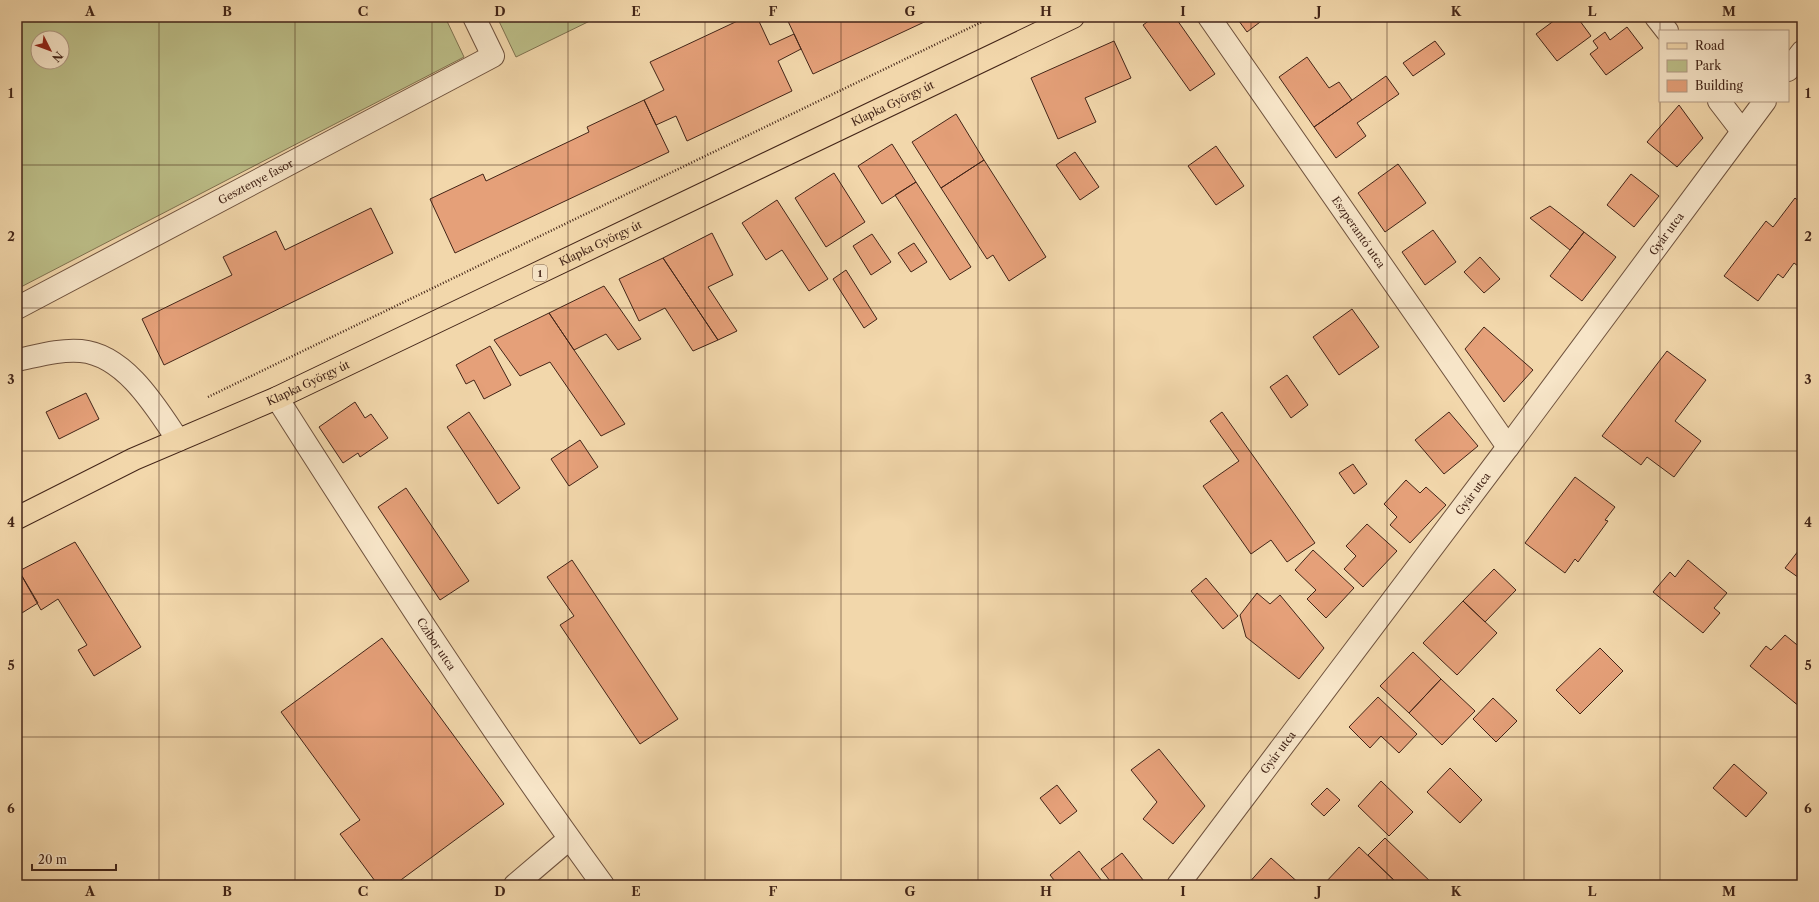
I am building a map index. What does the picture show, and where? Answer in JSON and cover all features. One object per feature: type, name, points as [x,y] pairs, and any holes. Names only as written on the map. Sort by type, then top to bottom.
[{"type":"main road","name":"Klapka György út","points":[[17,518],[134,458],[277,398],[1065,19]]},
{"type":"street","name":"Gesztenye fasor","points":[[17,308],[494,56],[474,17]]},
{"type":"street","name":"Eszperantó utca","points":[[1209,17],[1508,447]]},
{"type":"street","points":[[1656,17],[1666,30]]},
{"type":"street","points":[[1789,69],[1802,52]]},
{"type":"street","points":[[1720,102],[1742,131]]},
{"type":"street","name":"Gyár utca","points":[[1178,885],[1508,447],[1764,102]]},
{"type":"street","points":[[17,360],[67,351],[81,351],[106,359],[128,374],[164,419],[178,440]]},
{"type":"street","name":"Czibor utca","points":[[277,398],[382,564],[569,839],[603,885]]},
{"type":"street","points":[[515,885],[569,839]]},
{"type":"path","points":[[207,398],[992,17]]},
{"type":"green space","points":[[17,17],[445,17],[464,57],[17,289]]},
{"type":"green space","points":[[497,17],[598,17],[516,57]]},
{"type":"building","points":[[746,17],[757,17],[770,45],[794,34],[801,49],[778,61],[792,91],[687,141],[676,116],[656,125],[644,100],[664,90],[650,62]]},
{"type":"building","points":[[786,17],[935,17],[813,74]]},
{"type":"building","points":[[1154,17],[1175,17],[1215,74],[1190,91],[1143,25]]},
{"type":"building","points":[[1236,17],[1263,17],[1264,19],[1247,32]]},
{"type":"building","points":[[1559,17],[1577,17],[1591,36],[1557,61],[1536,34]]},
{"type":"building","points":[[1627,27],[1643,48],[1606,75],[1590,54],[1598,48],[1593,41],[1605,32],[1610,40]]},
{"type":"building","points":[[1114,41],[1131,78],[1085,98],[1096,122],[1058,139],[1031,78]]},
{"type":"building","points":[[1435,41],[1445,54],[1413,76],[1403,63]]},
{"type":"building","points":[[1307,57],[1329,88],[1339,82],[1352,100],[1314,127],[1279,77]]},
{"type":"building","points":[[1386,76],[1399,94],[1357,123],[1366,136],[1336,158],[1314,127]]},
{"type":"building","points":[[644,100],[669,152],[455,253],[430,199],[483,174],[486,181],[589,132],[587,127]]},
{"type":"building","points":[[1679,105],[1703,138],[1677,167],[1647,142]]},
{"type":"building","points":[[956,114],[984,160],[941,188],[912,142]]},
{"type":"building","points":[[892,144],[916,182],[882,204],[858,166]]},
{"type":"building","points":[[1216,146],[1244,186],[1216,205],[1188,166]]},
{"type":"building","points":[[1075,152],[1099,187],[1080,200],[1056,165]]},
{"type":"building","points":[[984,160],[1046,257],[1009,281],[993,255],[987,259],[941,188]]},
{"type":"building","points":[[1398,164],[1426,203],[1385,232],[1358,193]]},
{"type":"building","points":[[834,173],[865,222],[826,247],[795,198]]},
{"type":"building","points":[[1631,174],[1659,196],[1634,227],[1607,205]]},
{"type":"building","points":[[916,182],[971,267],[950,280],[895,195]]},
{"type":"building","points":[[1795,198],[1802,204],[1802,269],[1794,263],[1783,278],[1778,274],[1758,301],[1724,276],[1766,221],[1773,227]]},
{"type":"building","points":[[777,200],[828,279],[809,291],[782,250],[766,260],[742,223]]},
{"type":"building","points":[[1550,206],[1584,232],[1570,250],[1530,218]]},
{"type":"building","points":[[371,208],[393,253],[164,365],[142,319],[232,275],[223,257],[276,231],[285,250]]},
{"type":"building","points":[[1433,230],[1456,262],[1425,285],[1402,252]]},
{"type":"building","points":[[1584,232],[1616,257],[1582,301],[1550,276]]},
{"type":"building","points":[[712,233],[733,275],[708,287],[737,331],[718,340],[663,258]]},
{"type":"building","points":[[872,234],[891,262],[871,275],[853,246]]},
{"type":"building","points":[[914,243],[927,262],[911,272],[898,253]]},
{"type":"building","points":[[1480,257],[1500,279],[1484,293],[1464,272]]},
{"type":"building","points":[[663,258],[718,340],[693,351],[665,308],[639,321],[619,279]]},
{"type":"building","points":[[846,270],[877,319],[864,328],[833,279]]},
{"type":"building","points":[[604,286],[641,339],[618,350],[606,334],[574,350],[549,313]]},
{"type":"building","points":[[1352,309],[1379,347],[1339,375],[1313,337]]},
{"type":"building","points":[[549,313],[625,424],[601,436],[550,362],[520,376],[494,340]]},
{"type":"building","points":[[1484,327],[1533,370],[1504,402],[1465,349]]},
{"type":"building","points":[[490,346],[511,385],[484,399],[474,380],[466,384],[456,365]]},
{"type":"building","points":[[1667,351],[1706,380],[1675,421],[1701,441],[1674,477],[1647,457],[1641,465],[1602,436]]},
{"type":"building","points":[[1287,375],[1308,405],[1291,418],[1270,387]]},
{"type":"building","points":[[86,393],[99,419],[59,439],[46,412]]},
{"type":"building","points":[[355,402],[365,418],[371,414],[388,438],[360,457],[358,453],[343,463],[319,427]]},
{"type":"building","points":[[469,412],[520,488],[498,504],[447,427]]},
{"type":"building","points":[[1222,412],[1315,543],[1287,562],[1271,540],[1251,554],[1203,486],[1239,461],[1210,421]]},
{"type":"building","points":[[1449,412],[1478,446],[1444,474],[1415,440]]},
{"type":"building","points":[[580,440],[598,467],[569,486],[551,459]]},
{"type":"building","points":[[1353,464],[1367,484],[1354,494],[1339,473]]},
{"type":"building","points":[[1575,477],[1615,507],[1605,520],[1608,521],[1578,562],[1575,559],[1565,573],[1525,543]]},
{"type":"building","points":[[1406,480],[1420,493],[1426,487],[1446,505],[1410,543],[1390,525],[1397,517],[1384,504]]},
{"type":"building","points":[[406,488],[469,581],[440,600],[378,507]]},
{"type":"building","points":[[1367,524],[1397,551],[1363,587],[1344,569],[1356,556],[1346,546]]},
{"type":"building","points":[[75,542],[141,647],[94,676],[78,650],[87,645],[58,599],[41,610],[19,571]]},
{"type":"building","points":[[1802,546],[1802,580],[1785,568]]},
{"type":"building","points":[[1313,550],[1354,588],[1326,618],[1307,599],[1316,590],[1295,570]]},
{"type":"building","points":[[572,560],[678,719],[640,744],[560,625],[574,616],[547,577]]},
{"type":"building","points":[[1688,560],[1727,593],[1714,608],[1720,613],[1703,633],[1653,592],[1670,572],[1675,577]]},
{"type":"building","points":[[1494,569],[1516,590],[1485,622],[1463,601]]},
{"type":"building","points":[[19,571],[38,603],[17,616],[17,572]]},
{"type":"building","points":[[1206,578],[1238,616],[1223,629],[1191,591]]},
{"type":"building","points":[[1257,593],[1270,604],[1280,595],[1324,648],[1299,679],[1246,637],[1240,615]]},
{"type":"building","points":[[1463,601],[1497,633],[1457,675],[1423,643]]},
{"type":"building","points":[[1785,635],[1802,649],[1802,704],[1800,707],[1750,666],[1766,646],[1771,650]]},
{"type":"building","points":[[382,638],[504,804],[394,885],[378,885],[340,834],[360,820],[281,712]]},
{"type":"building","points":[[1600,648],[1623,671],[1580,714],[1556,690]]},
{"type":"building","points":[[1413,652],[1441,679],[1409,713],[1380,686]]},
{"type":"building","points":[[1441,679],[1475,711],[1442,745],[1409,713]]},
{"type":"building","points":[[1378,697],[1417,734],[1399,753],[1381,736],[1370,748],[1349,727]]},
{"type":"building","points":[[1493,698],[1517,721],[1496,742],[1473,719]]},
{"type":"building","points":[[1159,749],[1205,806],[1173,844],[1143,819],[1157,802],[1131,770]]},
{"type":"building","points":[[1734,764],[1767,793],[1746,817],[1713,788]]},
{"type":"building","points":[[1450,768],[1482,800],[1460,823],[1427,792]]},
{"type":"building","points":[[1381,781],[1413,812],[1389,836],[1358,806]]},
{"type":"building","points":[[1057,785],[1077,811],[1060,824],[1040,798]]},
{"type":"building","points":[[1327,788],[1340,800],[1324,816],[1311,804]]},
{"type":"building","points":[[1385,838],[1434,885],[1399,885],[1368,855]]},
{"type":"building","points":[[1359,847],[1398,884],[1323,885]]},
{"type":"building","points":[[1079,851],[1105,885],[1058,885],[1050,875]]},
{"type":"building","points":[[1122,853],[1147,885],[1113,885],[1101,869]]},
{"type":"building","points":[[1271,858],[1301,885],[1247,885]]}]
